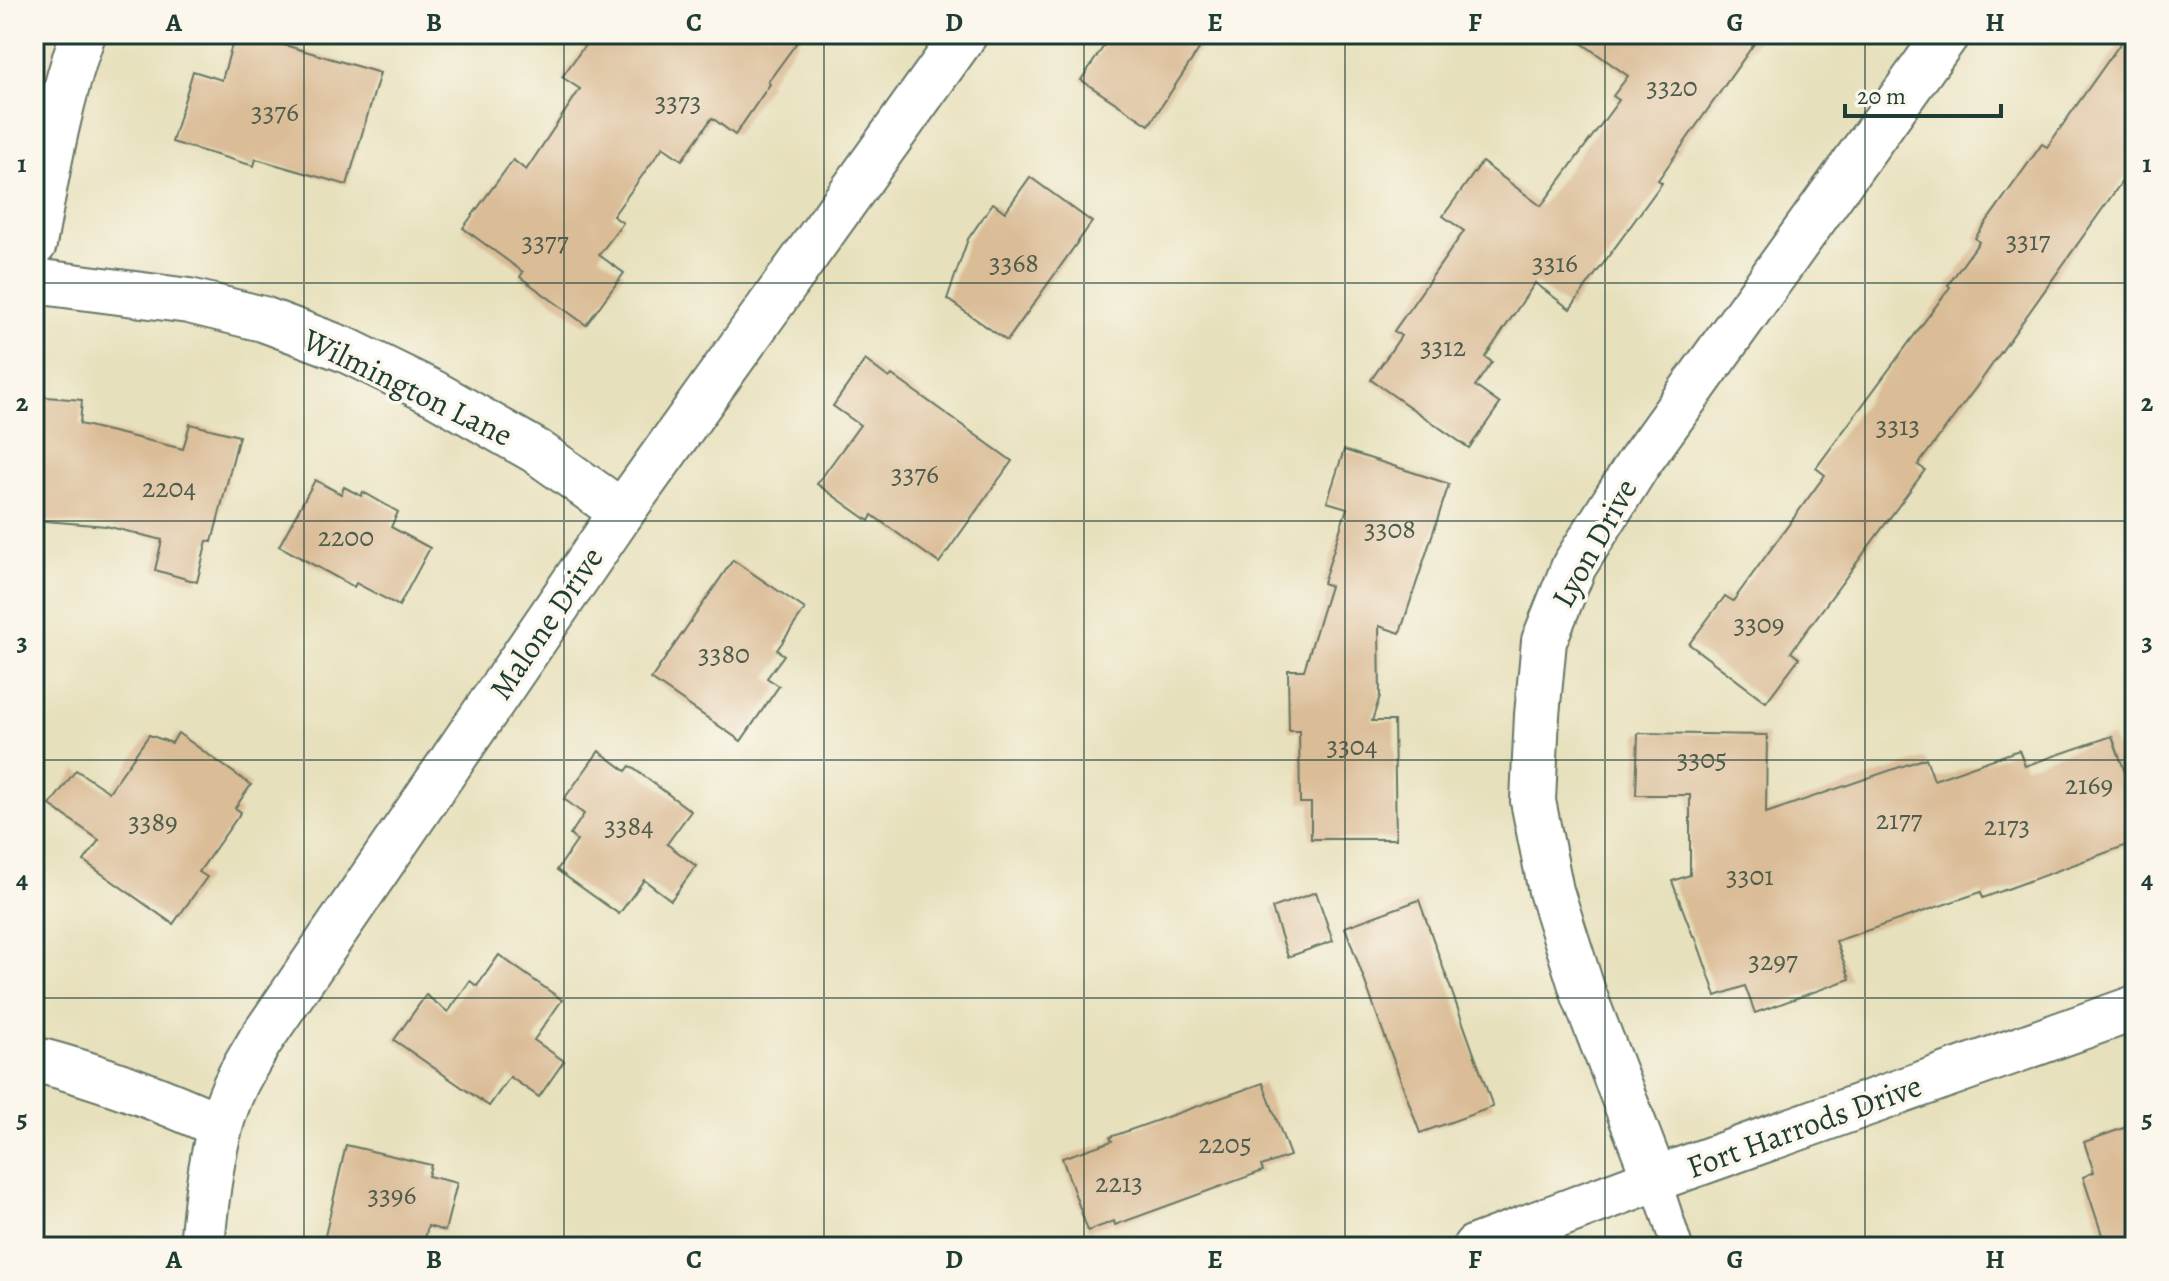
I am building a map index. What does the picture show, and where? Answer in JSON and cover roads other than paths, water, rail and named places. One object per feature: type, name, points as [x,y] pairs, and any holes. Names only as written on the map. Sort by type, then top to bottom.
[{"type":"street","points":[[34,244],[71,66],[83,34]]},
{"type":"street","name":"Malone Drive","points":[[202,1247],[205,1207],[220,1126],[233,1090],[260,1041],[622,512],[965,34]]},
{"type":"street","name":"Lyon Drive","points":[[1655,1179],[1584,995],[1551,891],[1533,801],[1544,641],[1574,566],[1638,464],[1947,34]]},
{"type":"street","name":"Wilmington Lane","points":[[34,281],[189,301],[263,319],[346,350],[434,393],[536,451],[622,512]]},
{"type":"street","name":"Fort Harrods Drive","points":[[1475,1247],[1655,1179],[2135,1008]]},
{"type":"street","points":[[34,1059],[92,1075],[167,1102],[220,1126]]},
{"type":"lane","points":[[1655,1179],[1677,1247]]}]
